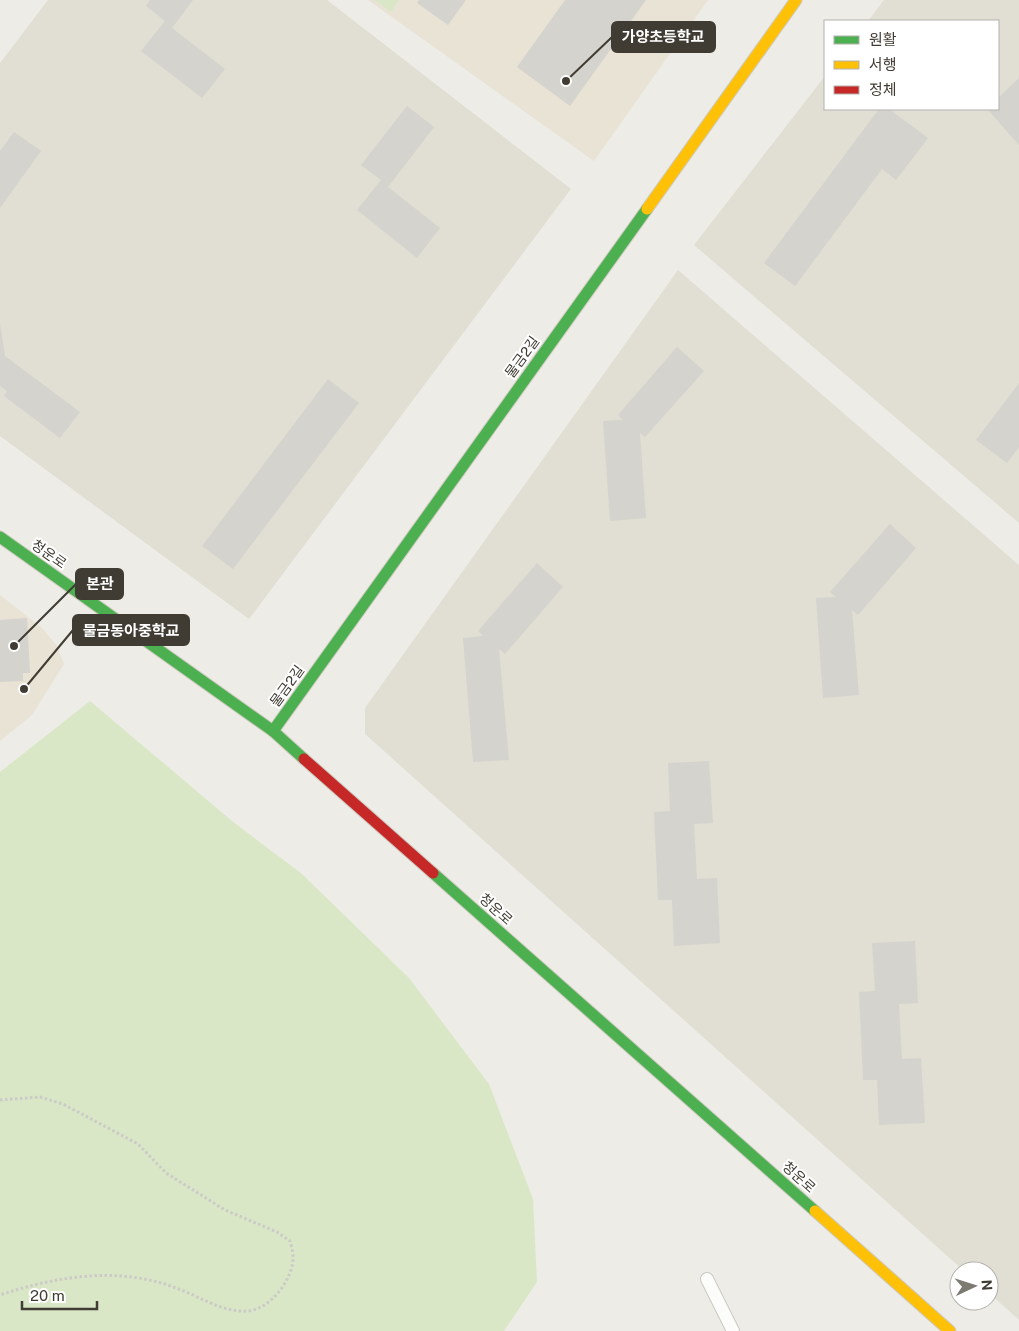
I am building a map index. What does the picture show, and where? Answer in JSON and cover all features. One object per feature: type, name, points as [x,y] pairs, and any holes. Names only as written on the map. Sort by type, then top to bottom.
[{"type":"street","name":"물금2길","points":[[273,731],[796,0]]},
{"type":"street","name":"청운로","points":[[0,537],[273,731],[950,1331]]},
{"type":"lane","points":[[707,1279],[733,1331]]},
{"type":"path","points":[[0,1100],[40,1097],[63,1104],[138,1144],[166,1173],[225,1210],[277,1232],[290,1241],[294,1256],[289,1275],[270,1302],[249,1311],[228,1310],[175,1287],[144,1279],[114,1275],[80,1275],[0,1295]]},
{"type":"shaded area","points":[[48,0],[327,0],[571,189],[249,619],[0,436],[0,63]]},
{"type":"shaded area","points":[[368,0],[708,0],[594,161]]},
{"type":"shaded area","points":[[884,0],[1019,0],[1019,523],[694,245],[824,77],[824,110],[999,110],[999,20],[869,20]]},
{"type":"shaded area","points":[[678,270],[1019,565],[1019,1320],[999,1302],[999,1261],[953,1261],[365,734],[365,708]]},
{"type":"shaded area","points":[[0,595],[42,628],[57,646],[64,664],[32,715],[0,741]]},
{"type":"green space","points":[[375,0],[399,0],[391,12]]},
{"type":"green space","points":[[90,701],[232,821],[302,874],[409,978],[489,1084],[533,1199],[537,1282],[504,1331],[0,1331],[0,772]]},
{"type":"building","points":[[150,0],[193,0],[172,28],[225,69],[202,98],[141,51],[165,21],[146,6]]},
{"type":"building","points":[[419,0],[466,0],[448,25],[417,3]]},
{"type":"building","points":[[565,0],[646,0],[570,106],[517,67]]},
{"type":"building","points":[[1019,78],[1019,145],[988,110],[999,110],[999,97]]},
{"type":"building","points":[[407,106],[434,127],[388,187],[440,228],[417,258],[357,210],[381,180],[361,165]]},
{"type":"building","points":[[878,110],[890,110],[928,138],[896,180],[882,169],[795,286],[764,263]]},
{"type":"building","points":[[14,132],[41,151],[0,208],[0,151]]},
{"type":"building","points":[[0,324],[5,356],[80,412],[60,438],[4,396],[7,391],[0,386]]},
{"type":"building","points":[[677,347],[704,371],[645,437],[640,433],[646,518],[610,521],[603,421],[623,420],[618,415]]},
{"type":"building","points":[[328,379],[359,403],[233,569],[202,546]]},
{"type":"building","points":[[1019,383],[1019,447],[1007,463],[976,440]]},
{"type":"building","points":[[890,524],[916,548],[858,615],[852,610],[859,695],[823,698],[816,598],[836,597],[830,592]]},
{"type":"building","points":[[537,563],[563,587],[505,654],[499,649],[509,760],[473,762],[463,638],[483,636],[478,631]]},
{"type":"building","points":[[27,618],[30,673],[23,673],[23,681],[0,682],[0,620]]},
{"type":"building","points":[[709,761],[713,823],[694,824],[697,879],[717,878],[720,943],[674,946],[672,900],[658,900],[654,812],[670,811],[668,763]]},
{"type":"building","points":[[915,941],[918,1003],[899,1004],[902,1059],[921,1058],[925,1123],[879,1125],[877,1080],[863,1080],[859,992],[875,991],[872,943]]},
{"type":"traffic: fast","points":[[273,731],[647,209]]},
{"type":"traffic: fast","points":[[0,537],[273,731],[304,759]]},
{"type":"traffic: fast","points":[[433,873],[815,1211]]},
{"type":"traffic: slow","points":[[647,209],[796,0]]},
{"type":"traffic: slow","points":[[815,1211],[950,1331]]},
{"type":"traffic: jam","points":[[304,759],[433,873]]},
{"type":"place","name":"가양초등학교","points":[[566,81]]},
{"type":"place","name":"본관","points":[[14,646]]},
{"type":"place","name":"물금동아중학교","points":[[24,689]]}]
